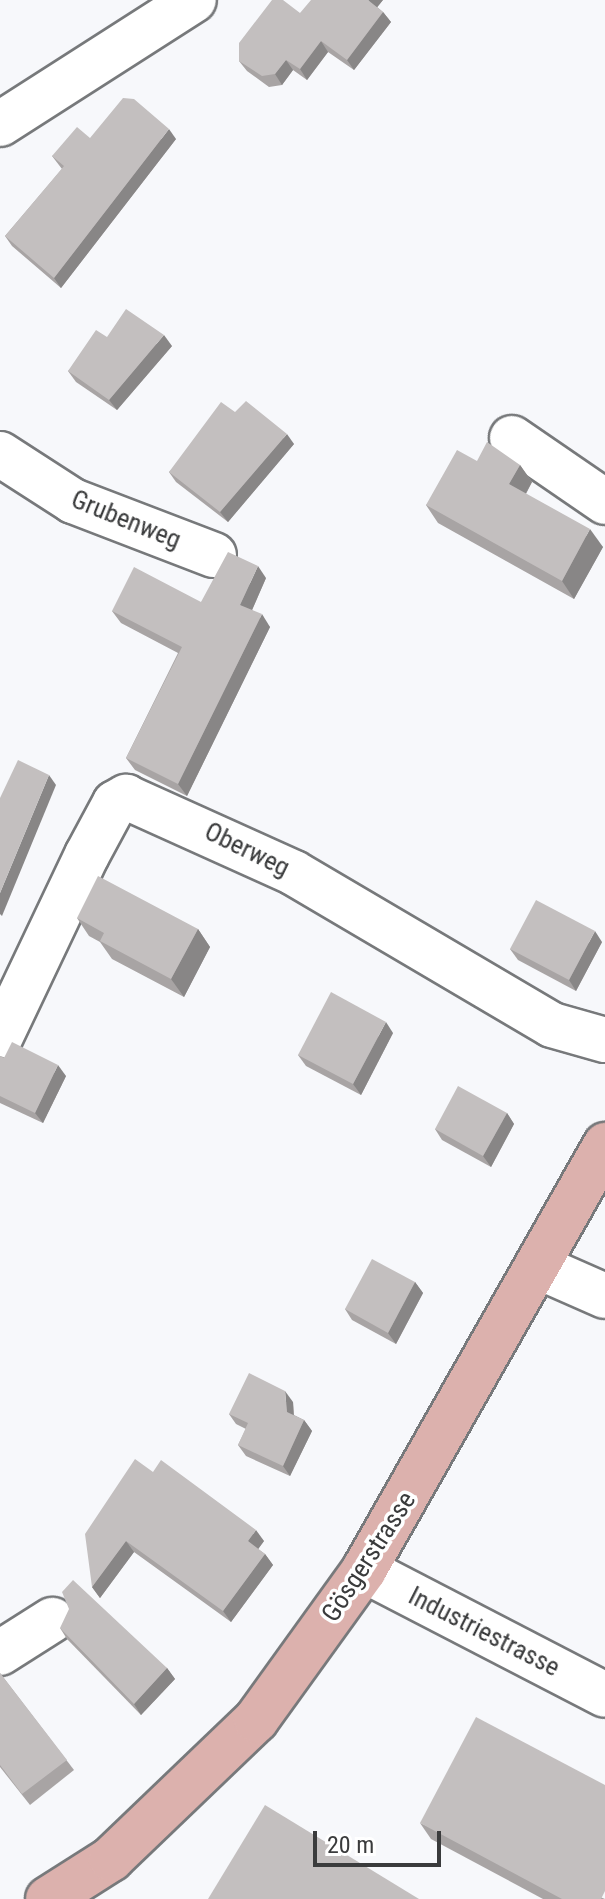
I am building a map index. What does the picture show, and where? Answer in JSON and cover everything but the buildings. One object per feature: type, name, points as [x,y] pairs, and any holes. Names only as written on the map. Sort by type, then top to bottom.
[{"type":"main road","name":"Gösgerstrasse","points":[[48,1899],[111,1859],[256,1720],[364,1570],[539,1267],[605,1145]]},
{"type":"street","points":[[0,124],[194,0]]},
{"type":"street","points":[[512,438],[605,502]]},
{"type":"street","name":"Grubenweg","points":[[0,454],[73,501],[214,555]]},
{"type":"street","name":"Oberweg","points":[[0,1038],[87,855],[115,803],[126,797],[294,873],[552,1025],[605,1040]]},
{"type":"street","points":[[539,1267],[605,1296]]},
{"type":"street","name":"Industriestrasse","points":[[364,1570],[605,1695]]},
{"type":"street","points":[[0,1653],[52,1620]]}]
